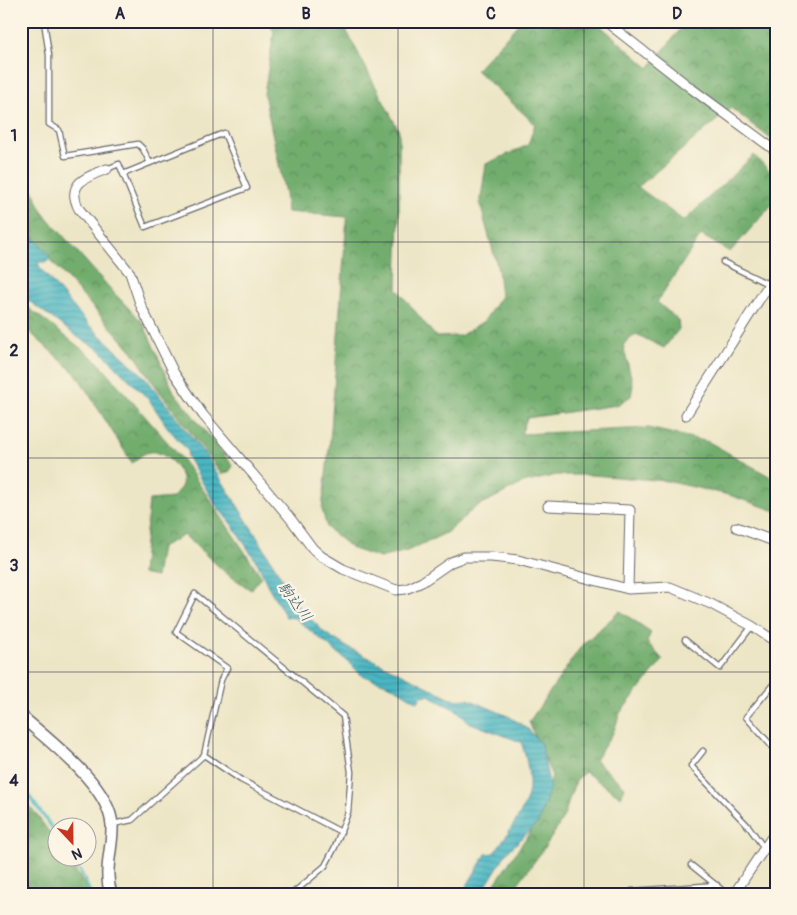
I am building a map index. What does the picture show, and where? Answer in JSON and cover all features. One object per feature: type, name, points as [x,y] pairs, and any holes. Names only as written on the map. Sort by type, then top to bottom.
[{"type":"street","points":[[605,21],[692,89],[776,150]]},
{"type":"street","points":[[107,169],[84,178],[78,184],[75,192],[75,202],[130,273],[141,306],[174,372],[204,415],[313,549],[321,556],[344,569],[396,590],[406,589],[422,582],[451,562],[464,557],[518,560],[628,589],[670,587],[710,604],[752,626],[776,642]]},
{"type":"street","points":[[686,415],[772,287],[776,273]]},
{"type":"street","points":[[548,506],[630,510],[628,589]]},
{"type":"street","points":[[736,527],[776,542]]},
{"type":"street","points":[[21,716],[88,777],[102,796],[108,808],[112,824],[108,875],[110,894]]},
{"type":"street","points":[[734,894],[776,831]]},
{"type":"lane","points":[[44,21],[49,55],[49,124],[58,130],[65,156],[138,144],[143,149],[150,163]]},
{"type":"lane","points":[[107,169],[119,164],[123,174],[145,228],[247,188],[224,133],[123,174]]},
{"type":"lane","points":[[723,262],[772,287]]},
{"type":"lane","points":[[112,824],[132,820],[204,755],[221,680],[227,668],[176,632],[196,594],[343,716],[351,772],[348,812],[325,866],[292,894]]},
{"type":"lane","points":[[685,640],[720,668],[752,626]]},
{"type":"lane","points":[[776,681],[746,717],[776,751]]},
{"type":"lane","points":[[703,751],[691,766],[750,827],[764,849]]},
{"type":"lane","points":[[204,755],[241,780],[341,832]]},
{"type":"lane","points":[[692,865],[720,891],[727,894]]},
{"type":"lane","points":[[632,891],[716,886]]},
{"type":"green space","points":[[269,21],[347,21],[344,26],[399,131],[397,289],[436,337],[460,336],[484,321],[501,296],[498,269],[480,204],[486,164],[528,145],[535,124],[476,70],[521,21],[595,21],[649,68],[687,21],[776,21],[776,143],[731,108],[638,187],[684,221],[754,155],[776,177],[776,200],[730,252],[701,235],[657,302],[678,320],[679,329],[664,348],[636,334],[623,345],[633,385],[631,396],[617,405],[527,418],[521,434],[648,428],[709,442],[776,480],[776,511],[729,495],[667,481],[592,475],[556,475],[523,483],[476,507],[446,533],[407,551],[380,558],[353,549],[327,528],[322,509],[330,441],[347,217],[287,212],[285,193],[264,94],[274,32]]},
{"type":"green space","points":[[21,163],[43,213],[143,323],[174,392],[233,466],[229,472],[222,474],[154,384],[133,352],[45,254],[21,217]]},
{"type":"green space","points":[[21,302],[96,360],[183,460],[261,576],[251,590],[226,573],[184,535],[161,547],[156,577],[142,574],[149,500],[173,498],[182,485],[180,474],[167,457],[155,452],[149,452],[140,456],[132,463],[77,375],[21,324]]},
{"type":"green space","points":[[620,611],[651,632],[647,642],[663,660],[620,713],[613,733],[595,760],[625,787],[621,797],[585,772],[573,787],[565,814],[556,830],[510,894],[488,894],[534,826],[552,776],[529,722],[582,645]]},
{"type":"green space","points":[[21,793],[48,830],[48,868],[74,868],[91,894],[21,894]]},
{"type":"water","name":"駒込川","points":[[21,224],[50,256],[47,262],[38,262],[40,268],[88,324],[146,378],[207,457],[299,607],[325,633],[347,647],[455,700],[468,699],[510,717],[528,729],[541,744],[550,788],[538,823],[507,852],[481,894],[462,894],[486,854],[494,853],[510,831],[528,796],[528,771],[521,742],[468,722],[458,711],[429,695],[421,696],[418,702],[392,686],[361,675],[351,664],[295,618],[286,617],[258,564],[233,526],[215,504],[187,456],[188,451],[168,428],[150,401],[99,349],[79,338],[21,295]]},
{"type":"waterway","points":[[21,780],[29,796],[48,822]]},
{"type":"waterway","points":[[78,868],[91,894]]}]
